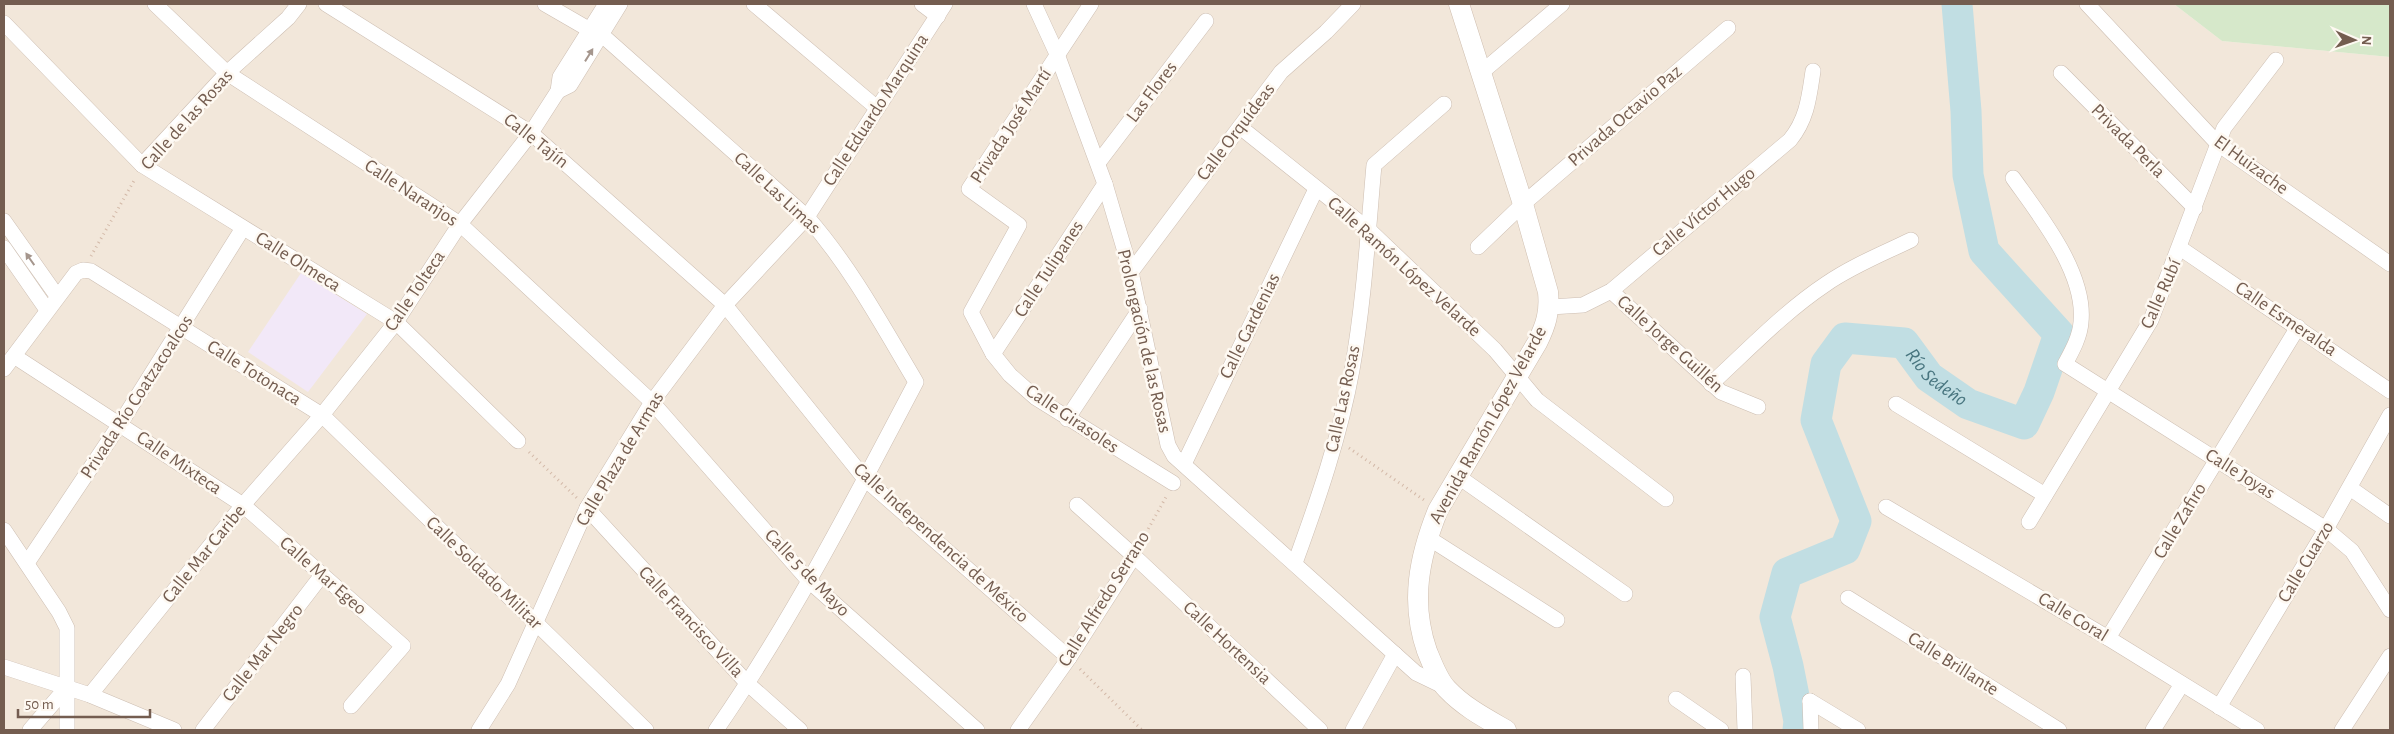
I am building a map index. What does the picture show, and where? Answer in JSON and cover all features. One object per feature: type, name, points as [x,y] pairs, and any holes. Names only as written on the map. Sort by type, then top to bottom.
[{"type":"main road","name":"Avenida Ramón López Velarde","points":[[1459,4],[1523,204],[1548,292],[1550,308],[1546,326],[1456,475],[1438,510],[1427,537],[1419,567],[1417,591],[1420,624],[1431,661],[1445,687],[1464,705],[1506,730]]},
{"type":"street","name":"Calle Naranjos","points":[[155,4],[227,73],[460,224],[652,402]]},
{"type":"street","name":"Calle de las Rosas","points":[[142,165],[227,73],[288,18],[299,4]]},
{"type":"street","name":"Calle Tajín","points":[[326,4],[531,132],[725,305]]},
{"type":"street","name":"Calle Las Limas","points":[[545,4],[596,32],[807,217],[832,246],[853,275],[916,382],[865,479]]},
{"type":"street","points":[[596,32],[606,4]]},
{"type":"street","points":[[596,32],[620,4]]},
{"type":"street","points":[[754,4],[877,108]]},
{"type":"street","points":[[922,4],[941,10]]},
{"type":"street","name":"Prolongación de las Rosas","points":[[1034,4],[1057,54],[1105,184],[1132,272],[1164,433],[1174,456],[1416,674],[1445,687]]},
{"type":"street","points":[[1057,54],[1091,4]]},
{"type":"street","name":"Calle Orquídeas","points":[[1132,272],[1281,72],[1326,32],[1353,4]]},
{"type":"street","points":[[1482,72],[1562,4]]},
{"type":"street","name":"El Huizache","points":[[2087,4],[2218,144],[2390,264]]},
{"type":"street","name":"Calle Eduardo Marquina","points":[[807,217],[941,10]]},
{"type":"street","name":"Las Flores","points":[[1098,164],[1206,22]]},
{"type":"street","name":"Calle Olmeca","points":[[4,23],[142,165],[396,322],[518,442]]},
{"type":"street","name":"Privada Octavio Paz","points":[[1478,247],[1523,204],[1728,28]]},
{"type":"street","name":"Calle Tolteca","points":[[322,415],[396,322],[460,224],[531,132],[558,91],[560,77],[596,32]]},
{"type":"street","name":"Privada José Martí","points":[[971,312],[1019,225],[969,189],[1057,54]]},
{"type":"street","name":"Calle Rubí","points":[[2029,522],[2151,320],[2218,144],[2231,117],[2276,60]]},
{"type":"street","name":"Calle Víctor Hugo","points":[[1550,308],[1583,305],[1611,291],[1790,140],[1801,126],[1808,111],[1813,71]]},
{"type":"street","name":"Privada Perla","points":[[2061,73],[2195,208]]},
{"type":"street","name":"Calle Las Rosas","points":[[1295,563],[1336,439],[1352,370],[1374,165],[1444,104]]},
{"type":"street","name":"Calle Ramón López Velarde","points":[[1240,128],[1368,229],[1495,350],[1537,400],[1666,499]]},
{"type":"street","name":"Calle Joyas","points":[[2013,178],[2050,231],[2076,283],[2080,301],[2081,322],[2076,342],[2064,364],[2108,393],[2218,459],[2326,529],[2352,552],[2390,610]]},
{"type":"street","name":"Calle Tulipanes","points":[[993,354],[1105,184]]},
{"type":"street","name":"Calle Gardenias","points":[[1184,464],[1316,189]]},
{"type":"street","name":"Calle Plaza de Armas","points":[[479,730],[508,684],[587,508],[652,402],[725,305],[807,217]]},
{"type":"street","points":[[4,221],[57,296]]},
{"type":"street","name":"Privada Río Coatzacoalcos","points":[[27,563],[120,424],[244,228]]},
{"type":"street","points":[[1711,384],[1792,310],[1826,283],[1911,240]]},
{"type":"street","points":[[4,248],[46,310]]},
{"type":"street","name":"Calle Esmeralda","points":[[2180,248],[2390,391]]},
{"type":"street","points":[[4,369],[57,296],[76,273],[83,270]]},
{"type":"street","name":"Calle Totonaca","points":[[83,270],[91,271],[322,415]]},
{"type":"street","name":"Calle Jorge Guillén","points":[[1611,291],[1721,392],[1758,407]]},
{"type":"street","name":"Calle Independencia de México","points":[[725,305],[865,479],[1069,658]]},
{"type":"street","points":[[1067,419],[1140,309]]},
{"type":"street","name":"Calle Girasoles","points":[[971,312],[993,354],[1010,375],[1029,393],[1067,419],[1173,483]]},
{"type":"street","name":"Calle Zafiro","points":[[2108,638],[2298,327]]},
{"type":"street","name":"Calle Mixteca","points":[[14,356],[243,506]]},
{"type":"street","name":"Calle 5 de Mayo","points":[[652,402],[809,581],[976,730]]},
{"type":"street","points":[[1896,404],[2045,495]]},
{"type":"street","name":"Calle Mar Caribe","points":[[90,695],[243,506],[322,415]]},
{"type":"street","name":"Calle Soldado Militar","points":[[322,415],[646,730]]},
{"type":"street","name":"Calle Cuarzo","points":[[2219,707],[2326,529],[2390,415]]},
{"type":"street","points":[[1456,475],[1625,594]]},
{"type":"street","points":[[716,730],[748,684],[809,581],[865,479]]},
{"type":"street","points":[[2350,488],[2390,516]]},
{"type":"street","name":"Calle Hortensia","points":[[1077,505],[1320,730]]},
{"type":"street","name":"Calle Mar Egeo","points":[[243,506],[403,646],[350,706]]},
{"type":"street","name":"Calle Coral","points":[[1886,507],[2108,638],[2257,730]]},
{"type":"street","name":"Calle Francisco Villa","points":[[587,508],[748,684],[800,730]]},
{"type":"street","points":[[4,530],[59,612],[67,628],[67,730]]},
{"type":"street","points":[[1427,537],[1558,620]]},
{"type":"street","name":"Calle Alfredo Serrano","points":[[1018,730],[1069,658],[1134,556]]},
{"type":"street","name":"Calle Mar Negro","points":[[203,730],[322,575]]},
{"type":"street","name":"Calle Brillante","points":[[1848,598],[2059,730]]},
{"type":"street","points":[[1353,730],[1395,654]]},
{"type":"street","points":[[2342,730],[2390,656]]},
{"type":"street","points":[[4,667],[90,695],[174,730]]},
{"type":"street","points":[[1742,676],[1745,730]]},
{"type":"street","points":[[2153,730],[2182,684]]},
{"type":"street","points":[[30,730],[67,688]]},
{"type":"street","points":[[1676,699],[1721,730]]},
{"type":"street","points":[[1812,730],[1810,701],[1858,730]]},
{"type":"path","name":"Calle de las Rosas","points":[[83,270],[142,165]]},
{"type":"path","points":[[1336,439],[1438,510]]},
{"type":"path","points":[[518,442],[587,508]]},
{"type":"path","name":"Calle Alfredo Serrano","points":[[1134,556],[1173,483]]},
{"type":"path","points":[[1069,658],[1142,730]]},
{"type":"shaded area","points":[[4,4],[2174,4],[2222,41],[2390,57],[2390,730],[4,730]]},
{"type":"shaded area","points":[[301,273],[367,314],[308,392],[248,352]]},
{"type":"green space","points":[[2174,4],[2390,4],[2390,57],[2222,41]]},
{"type":"waterway","name":"Río Sedeño","points":[[1798,730],[1799,721],[1788,666],[1775,617],[1787,573],[1845,549],[1856,521],[1816,420],[1826,364],[1845,338],[1904,343],[1929,377],[1968,404],[2024,424],[2039,392],[2059,334],[1984,251],[1968,175],[1966,111],[1957,4]]}]
